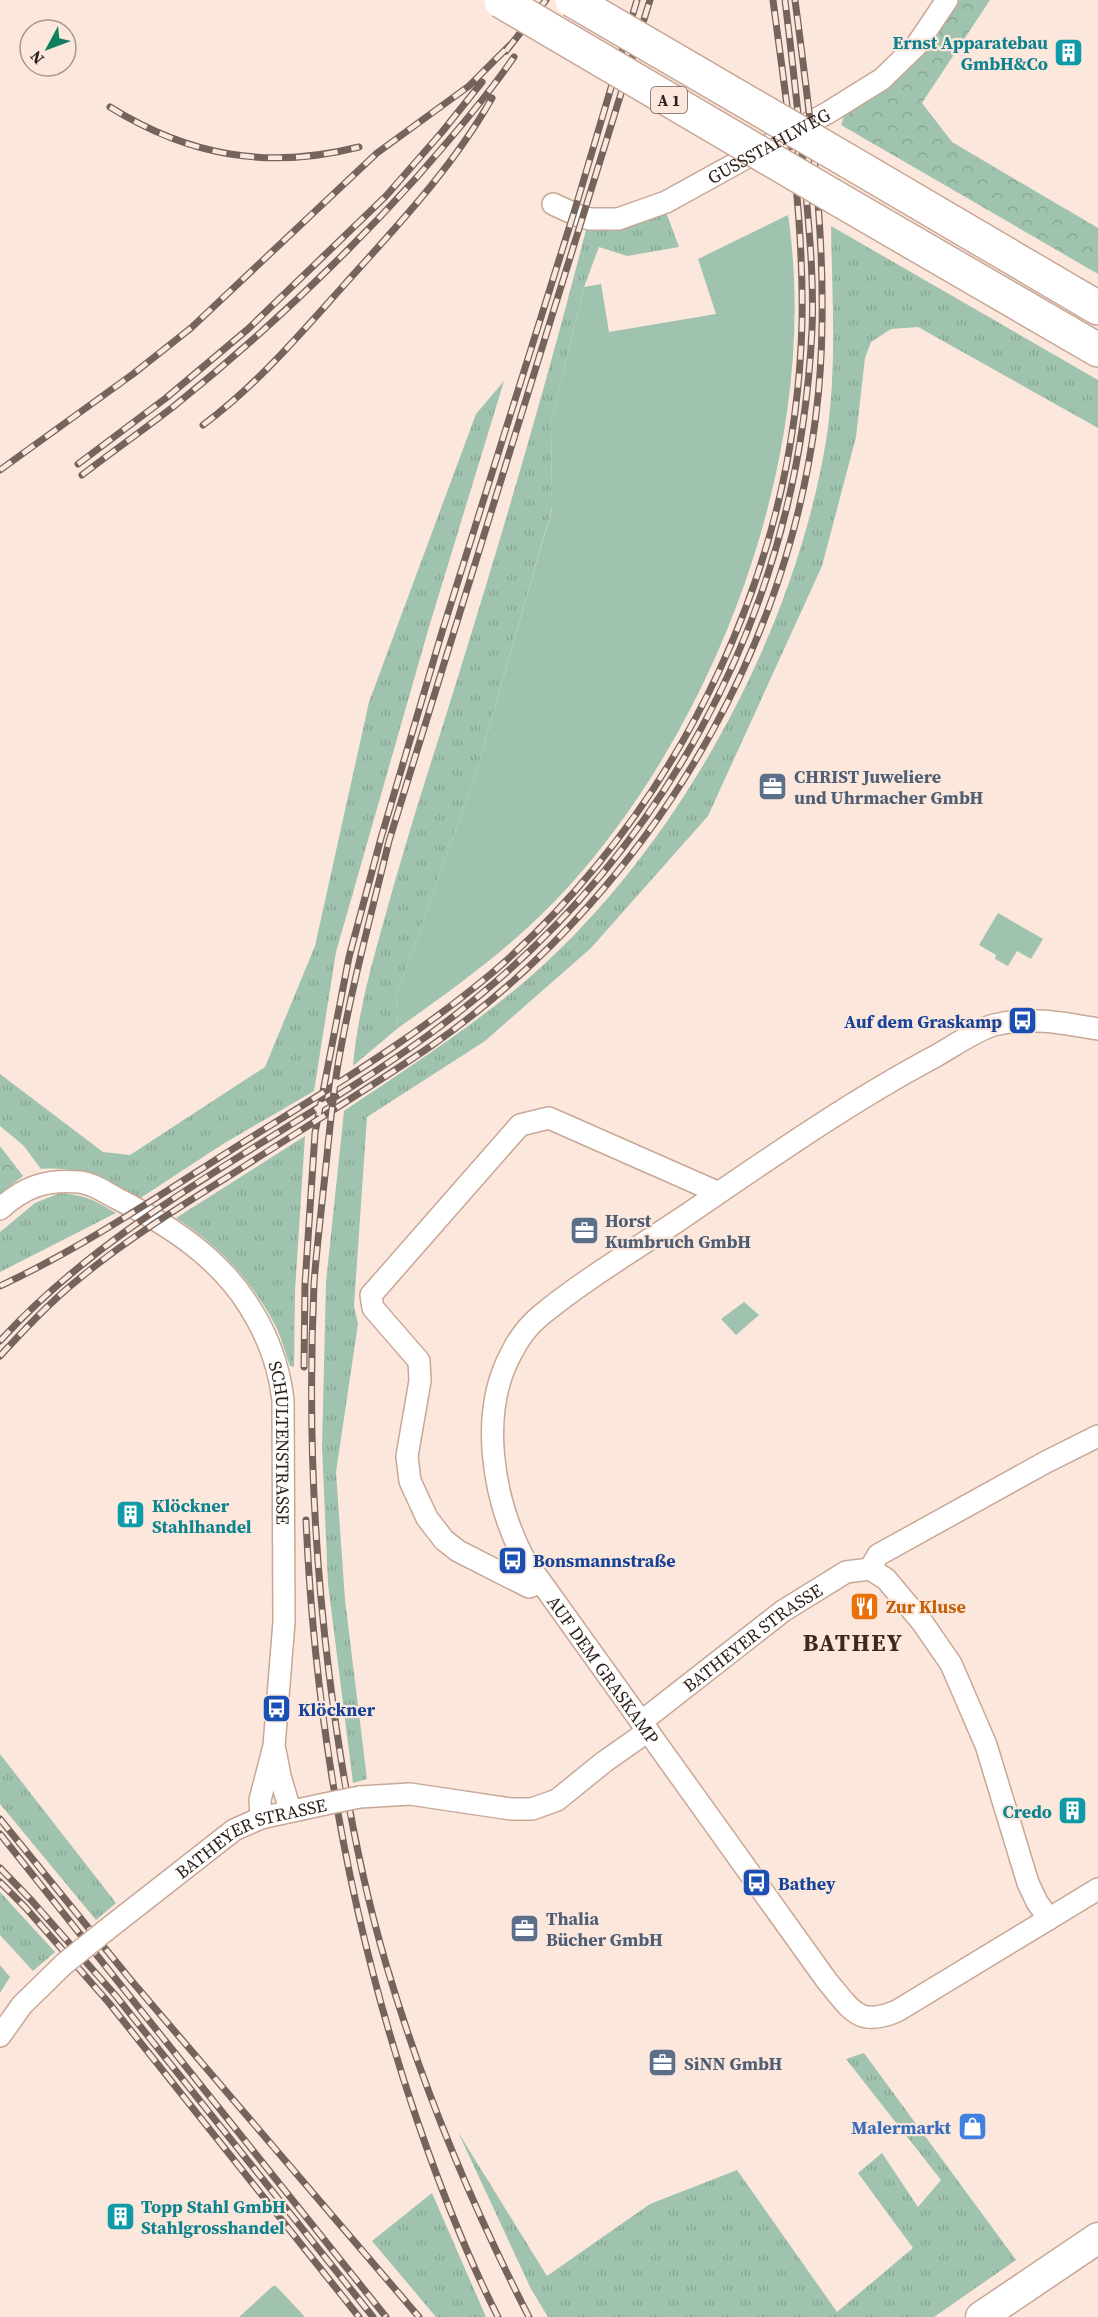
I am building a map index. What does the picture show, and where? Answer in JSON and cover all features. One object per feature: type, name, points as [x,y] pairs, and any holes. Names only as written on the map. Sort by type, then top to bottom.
[{"type":"highway","name":"A 1","points":[[572,0],[1098,308]]},
{"type":"highway","name":"A 1","points":[[500,1],[1098,350]]},
{"type":"main road","points":[[981,2317],[1098,2238]]},
{"type":"street","name":"GUSSSTAHLWEG","points":[[553,204],[590,219],[618,219],[666,202],[882,80],[916,45],[947,0]]},
{"type":"street","name":"AUF DEM GRASKAMP","points":[[1098,1029],[1053,1022],[1023,1021],[993,1026],[885,1083],[717,1192],[540,1316],[521,1337],[507,1363],[498,1395],[493,1451],[496,1477],[508,1526],[523,1557],[827,1981],[850,2009],[865,2018],[883,2017],[897,2011],[1098,1889]]},
{"type":"street","points":[[540,1583],[529,1587],[521,1584],[508,1575],[458,1551],[433,1528],[411,1480],[408,1467],[408,1445],[420,1381],[419,1361],[373,1308],[371,1295],[520,1125],[549,1118],[717,1192]]},
{"type":"street","name":"SCHULTENSTRASSE","points":[[0,1209],[30,1187],[58,1182],[81,1182],[128,1204],[195,1246],[232,1282],[250,1306],[262,1330],[279,1375],[283,1410],[285,1581],[274,1746],[260,1800],[261,1818]]},
{"type":"street","points":[[1049,1919],[1028,1883],[986,1745],[951,1664],[922,1622],[886,1579],[870,1569],[878,1555],[1046,1462],[1098,1436]]},
{"type":"street","name":"BATHEYER STRASSE","points":[[0,2036],[22,2005],[64,1964],[234,1830],[261,1818],[290,1810],[360,1797],[410,1794],[511,1809],[532,1809],[557,1800],[783,1611],[846,1572],[870,1569]]},
{"type":"street","name":"SCHULTENSTRASSE","points":[[274,1746],[290,1810]]},
{"type":"green space","points":[[957,0],[990,0],[922,103],[952,142],[1098,228],[1098,274],[841,125],[846,110]]},
{"type":"green space","points":[[666,212],[679,247],[627,256],[599,247],[584,287],[551,423],[552,508],[475,776],[396,996],[398,1028],[353,1066],[373,959],[411,826],[518,478],[587,226]]},
{"type":"green space","points":[[788,215],[795,302],[790,392],[774,482],[749,572],[715,659],[673,741],[624,817],[570,885],[510,944],[398,1028],[396,996],[475,776],[552,509],[551,423],[584,287],[601,284],[609,332],[716,314],[698,259]]},
{"type":"green space","points":[[831,226],[1098,380],[1098,428],[918,327],[891,329],[871,342],[865,358],[856,437],[822,566],[708,816],[591,948],[485,1041],[367,1117],[354,1306],[358,1324],[336,1472],[345,1600],[367,1779],[353,1783],[328,1584],[322,1447],[326,1282],[344,1111],[480,1017],[523,983],[579,930],[631,870],[678,805],[721,734],[758,661],[788,586],[811,510],[827,435],[832,383]]},
{"type":"green space","points":[[504,381],[429,627],[336,952],[314,1091],[223,1144],[139,1199],[116,1186],[81,1172],[41,1169],[23,1145],[0,1126],[0,1074],[103,1152],[130,1155],[265,1067],[315,946],[369,702],[476,414]]},
{"type":"green space","points":[[998,913],[1043,939],[1031,959],[1017,951],[1008,966],[995,959],[996,955],[979,945]]},
{"type":"green space","points":[[305,1136],[295,1291],[294,1367],[290,1366],[278,1332],[257,1294],[220,1252],[176,1218]]},
{"type":"green space","points":[[0,1146],[23,1176],[0,1194]]},
{"type":"green space","points":[[60,1193],[89,1199],[116,1213],[0,1272],[0,1232],[35,1203]]},
{"type":"green space","points":[[744,1302],[759,1315],[736,1335],[721,1319]]},
{"type":"green space","points":[[0,1754],[116,1903],[96,1920],[0,1804]]},
{"type":"green space","points":[[0,1892],[55,1952],[33,1971],[0,1935]]},
{"type":"green space","points":[[0,1965],[10,1977],[0,1993]]},
{"type":"green space","points":[[864,2053],[1016,2260],[934,2317],[548,2317],[531,2289],[458,2132],[547,2276],[650,2204],[737,2170],[837,2312],[913,2248],[858,2173],[882,2153],[918,2207],[941,2180],[846,2059]]},
{"type":"green space","points":[[432,2193],[486,2317],[436,2317],[372,2241]]},
{"type":"green space","points":[[273,2286],[276,2286],[305,2317],[239,2317]]},
{"type":"railway","points":[[506,51],[546,0]]},
{"type":"railway","points":[[304,1367],[305,1284],[315,1133],[349,957],[381,838],[442,632],[576,206],[637,0]]},
{"type":"railway","points":[[529,2317],[468,2188],[415,2055],[386,1964],[359,1856],[334,1710],[319,1576],[312,1430],[314,1284],[338,1064],[355,980],[389,841],[650,0]]},
{"type":"railway","points":[[0,1286],[103,1230],[332,1087],[452,1005],[508,959],[571,895],[628,825],[678,750],[720,670],[753,587],[779,501],[795,412],[802,322],[800,241],[794,161],[773,0]]},
{"type":"railway","points":[[0,1341],[47,1295],[97,1253],[150,1214],[373,1073],[427,1036],[510,969],[583,895],[648,814],[702,728],[745,635],[779,538],[801,436],[812,330],[812,279],[804,170],[785,0]]},
{"type":"railway","points":[[0,1356],[59,1296],[116,1251],[172,1212],[431,1046],[514,980],[589,905],[655,822],[712,732],[758,636],[792,535],[814,431],[822,325],[821,243],[795,0]]},
{"type":"railway","points":[[0,470],[133,374],[191,328],[377,153],[469,86],[510,45]]},
{"type":"railway","points":[[82,475],[173,407],[269,325],[330,268],[417,177],[480,103],[514,57]]},
{"type":"railway","points":[[78,464],[166,398],[248,329],[386,196],[482,82]]},
{"type":"railway","points":[[203,425],[242,393],[277,358],[385,240],[442,172],[492,98]]},
{"type":"railway","points":[[110,107],[169,137],[230,154],[293,157],[325,154],[359,147]]},
{"type":"railway","points":[[306,1520],[318,1672],[340,1824],[355,1899],[373,1973],[417,2120],[464,2245],[498,2317]]},
{"type":"railway","points":[[0,1819],[130,1979],[419,2317]]},
{"type":"railway","points":[[0,1834],[386,2317]]},
{"type":"railway","points":[[0,1868],[116,1996],[373,2317]]},
{"type":"railway","points":[[0,1882],[25,1907],[109,2003],[359,2317]]},
{"type":"place","name":"Ernst Apparatebau GmbH&Co","points":[[1069,52]]},
{"type":"place","name":"CHRIST Juweliere und Uhrmacher GmbH","points":[[773,786]]},
{"type":"place","name":"Auf dem Graskamp","points":[[1023,1021]]},
{"type":"place","name":"Horst Kumbruch GmbH","points":[[584,1230]]},
{"type":"place","name":"Klöckner Stahlhandel","points":[[131,1515]]},
{"type":"place","name":"Bonsmannstraße","points":[[512,1560]]},
{"type":"place","name":"Zur Kluse","points":[[865,1606]]},
{"type":"place","name":"Klöckner","points":[[277,1709]]},
{"type":"place","name":"Credo","points":[[1073,1811]]},
{"type":"place","name":"Bathey","points":[[757,1883]]},
{"type":"place","name":"Thalia Bücher GmbH","points":[[525,1928]]},
{"type":"place","name":"SiNN GmbH","points":[[663,2063]]},
{"type":"place","name":"Malermarkt","points":[[972,2127]]},
{"type":"place","name":"Topp Stahl GmbH Stahlgrosshandel","points":[[120,2216]]},
{"type":"district","name":"BATHEY","points":[[853,1642]]}]
